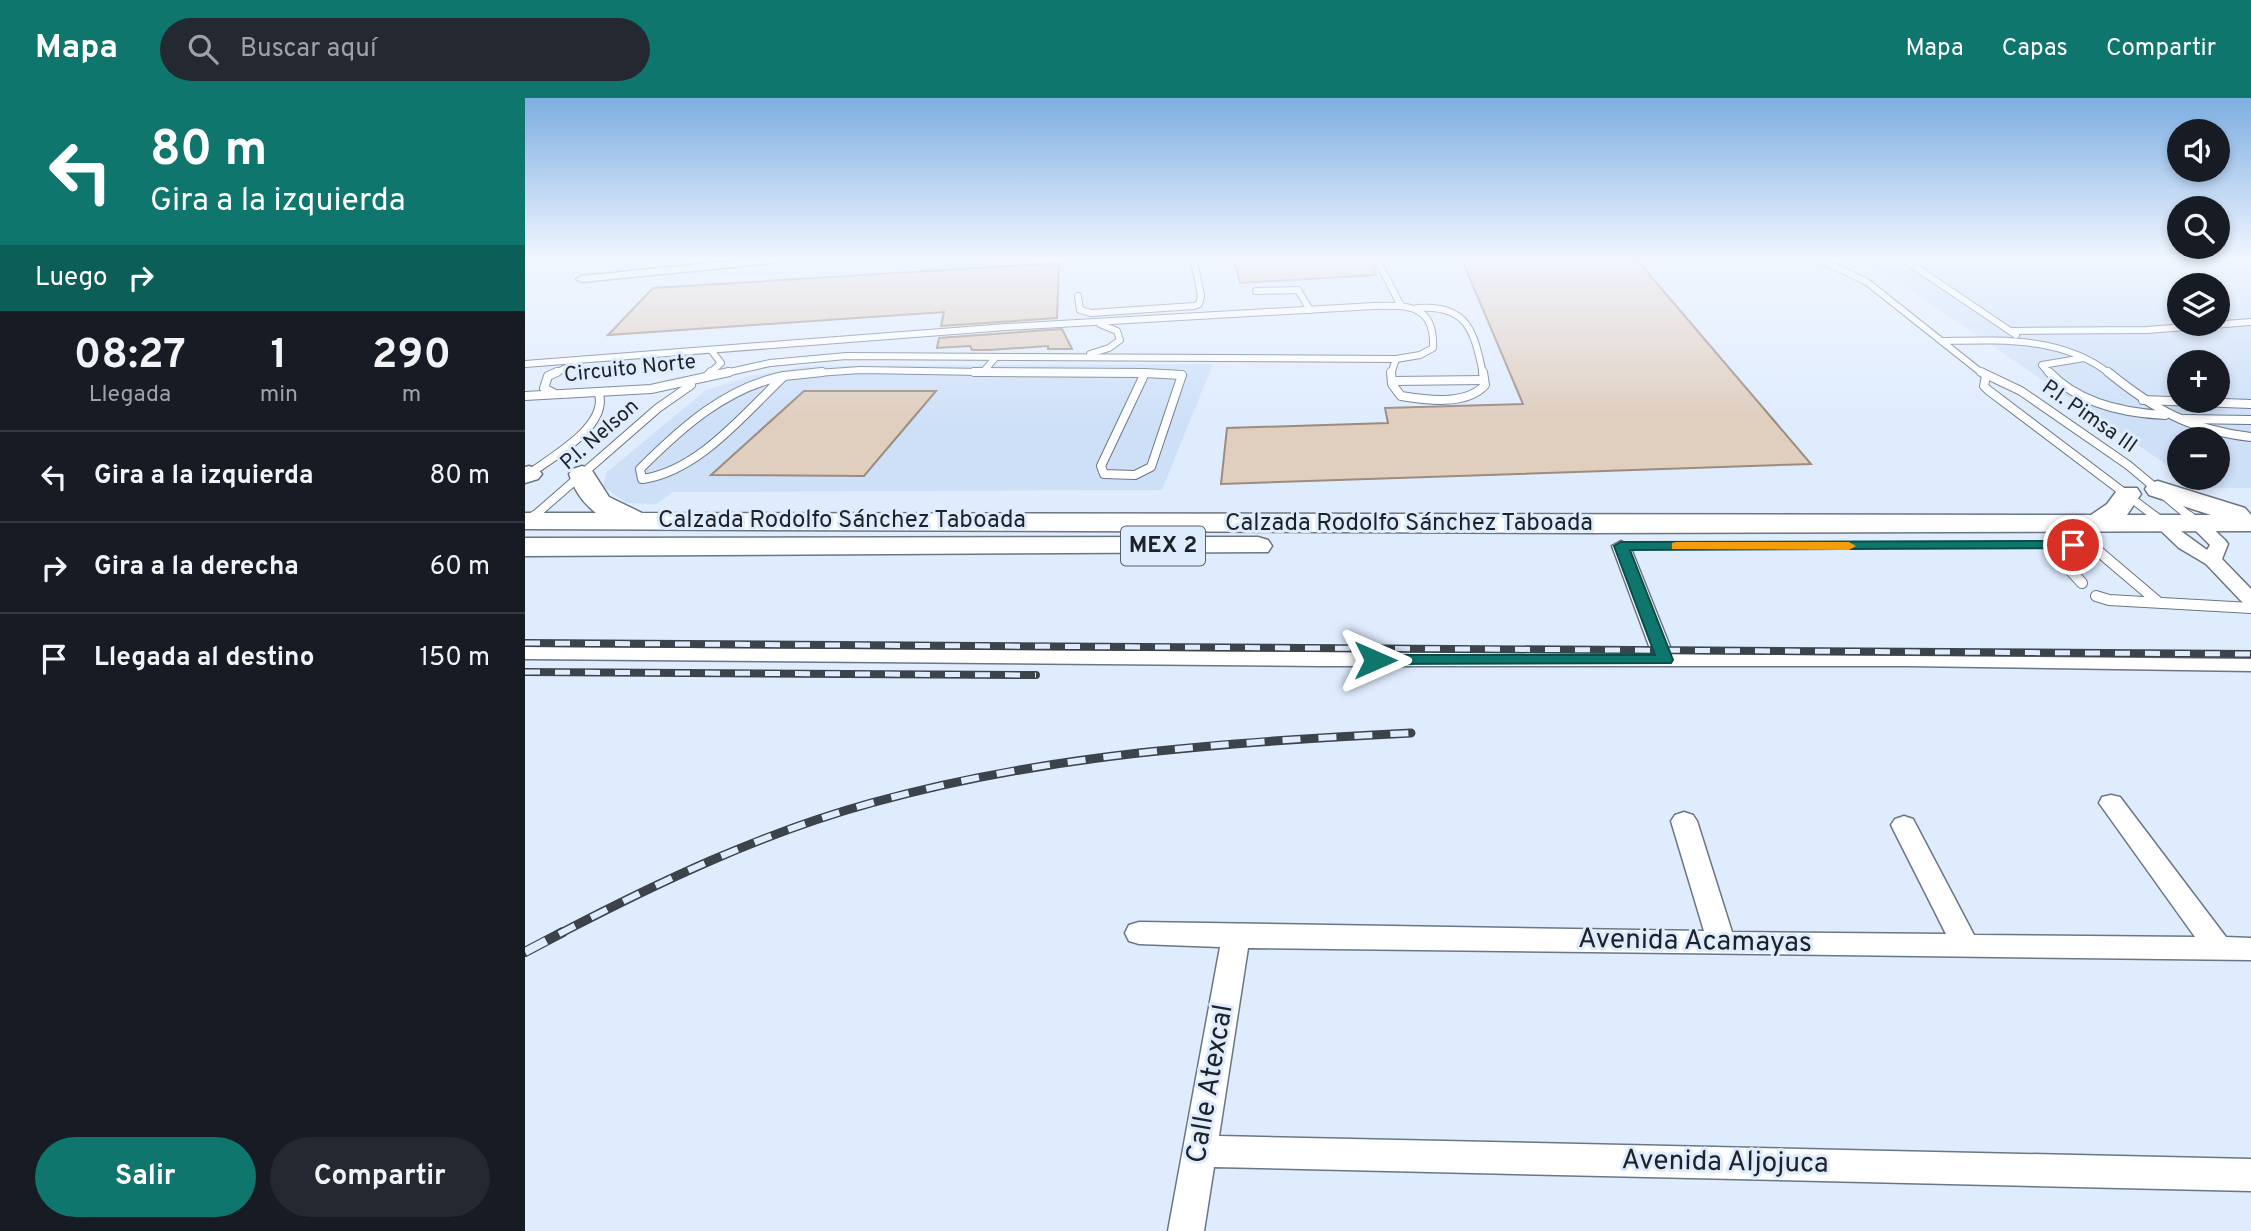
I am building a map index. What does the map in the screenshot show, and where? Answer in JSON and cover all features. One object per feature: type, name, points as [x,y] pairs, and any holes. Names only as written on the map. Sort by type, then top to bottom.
[{"type":"main road","points":[[582,474],[585,488],[602,506],[644,520]]},
{"type":"main road","points":[[2158,489],[2251,517]]},
{"type":"main road","points":[[2093,534],[2117,510],[2128,494]]},
{"type":"main road","name":"Calzada Rodolfo Sánchez Taboada","points":[[526,528],[644,520],[1547,525],[2191,534],[2251,523]]},
{"type":"main road","name":"Calzada Rodolfo Sánchez Taboada","points":[[526,528],[1621,546],[2047,545],[2093,534],[2163,523],[2191,534],[2216,552],[2251,545]]},
{"type":"street","points":[[1621,546],[1665,660]]},
{"type":"street","points":[[2216,552],[2250,600]]},
{"type":"street","points":[[525,653],[2251,665]]},
{"type":"street","points":[[2111,803],[2220,949]]},
{"type":"street","points":[[1684,821],[1721,943]]},
{"type":"street","points":[[1904,825],[1966,946]]},
{"type":"street","name":"Avenida Acamayas","points":[[1139,933],[1236,937],[2251,949]]},
{"type":"street","name":"Calle Atexcal","points":[[1187,1231],[1198,1151],[1236,937]]},
{"type":"street","name":"Avenida Aljojuca","points":[[1198,1151],[2251,1175]]},
{"type":"lane","name":"Circuito Norte","points":[[525,364],[1090,322],[1257,313]]},
{"type":"lane","name":"Circuito Norte","points":[[525,396],[599,394],[698,381],[770,363],[846,356],[1396,359],[1420,355],[1433,348],[1436,334],[1431,320],[1425,313]]},
{"type":"lane","points":[[1396,359],[1391,368],[1396,393],[1401,396],[1429,399],[1477,394],[1482,391],[1484,380],[1461,315],[1455,313]]},
{"type":"lane","name":"P.I. Pimsa III","points":[[1906,313],[1986,376],[2026,394],[2158,489],[2191,534]]},
{"type":"lane","points":[[1984,313],[2026,341]]},
{"type":"lane","name":"Circuito Norte","points":[[1074,358],[1109,348],[1119,340],[1117,331],[1090,322]]},
{"type":"lane","points":[[2011,331],[2135,331],[2251,322]]},
{"type":"lane","points":[[846,356],[865,338]]},
{"type":"lane","points":[[1942,341],[2026,341],[2061,348],[2087,358],[2143,400],[2172,417],[2217,433],[2251,437]]},
{"type":"lane","name":"P.I. Nelson","points":[[526,528],[582,474],[658,408],[721,363],[720,358],[711,350]]},
{"type":"lane","points":[[982,372],[995,358]]},
{"type":"lane","points":[[2087,358],[2042,365],[2065,383],[2114,410],[2172,417],[2251,420]]},
{"type":"lane","points":[[558,395],[544,388],[548,376],[591,359]]},
{"type":"lane","points":[[784,376],[682,467],[660,478],[642,478],[640,469],[646,463],[719,403],[744,387],[784,376],[848,372],[1145,372],[1175,373],[1182,377],[1149,470],[1133,475],[1108,475],[1102,470],[1103,462],[1145,372]]},
{"type":"lane","name":"P.I. Pimsa III","points":[[1986,376],[1984,386],[1990,392],[2163,523]]},
{"type":"lane","points":[[1393,381],[1484,380]]},
{"type":"lane","name":"P.I. Nelson","points":[[526,475],[600,414],[602,404],[599,394]]},
{"type":"lane","points":[[2143,400],[2251,404]]},
{"type":"lane","points":[[2093,534],[2157,601]]},
{"type":"lane","points":[[2047,545],[2082,583]]},
{"type":"lane","points":[[2096,596],[2109,600],[2250,600]]},
{"type":"shaded area","points":[[1944,313],[2167,313],[2167,336],[2230,336],[2230,313],[2251,313],[2251,488],[2230,488],[2230,427],[2167,427],[2167,465]]},
{"type":"shaded area","points":[[1213,364],[1162,490],[673,492],[657,504],[627,503],[603,487],[606,473],[706,390],[751,376],[805,366]]},
{"type":"building","points":[[629,313],[931,313],[608,335]]},
{"type":"building","points":[[944,313],[1057,313],[1057,318],[941,326]]},
{"type":"building","points":[[1484,313],[1682,313],[1811,464],[1221,484],[1227,428],[1388,423],[1385,408],[1523,404]]},
{"type":"building","points":[[1062,329],[1072,349],[1048,349],[1048,346],[989,350],[972,350],[970,346],[937,348],[939,338]]},
{"type":"building","points":[[804,391],[936,391],[864,476],[711,475]]},
{"type":"railway","points":[[525,643],[2251,654]]},
{"type":"railway","points":[[525,672],[1036,675]]},
{"type":"railway","points":[[563,932],[673,878],[751,844],[830,815],[937,786],[1139,753],[1411,733]]},
{"type":"railway","points":[[525,952],[563,932]]},
{"type":"railway","points":[[559,934],[563,932]]},
{"type":"slow traffic","points":[[1676,546],[1849,546]]},
{"type":"route","points":[[1375,660],[1665,660],[1621,546],[2073,545]]}]
